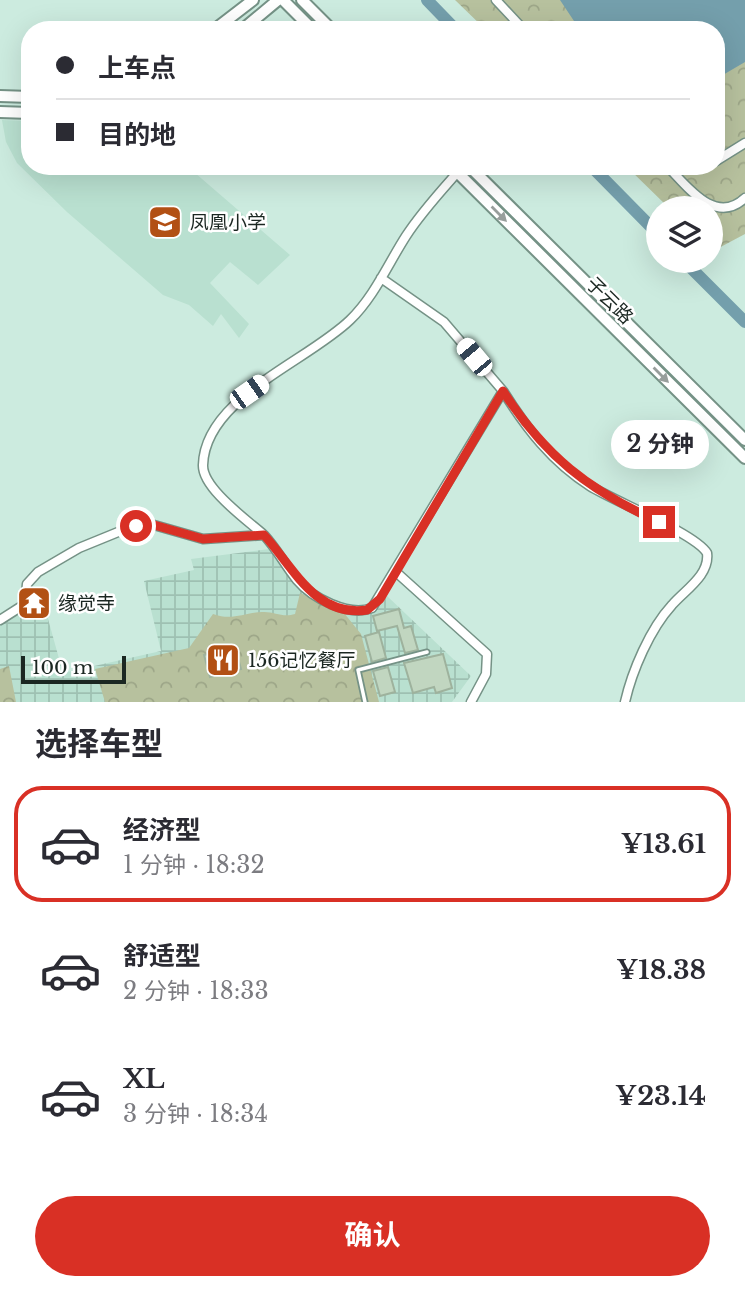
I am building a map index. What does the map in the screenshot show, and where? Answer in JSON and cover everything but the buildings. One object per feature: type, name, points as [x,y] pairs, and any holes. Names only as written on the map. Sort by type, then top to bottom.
[{"type":"main road","points":[[226,21],[253,0]]},
{"type":"main road","points":[[254,21],[281,0],[303,21]]},
{"type":"main road","points":[[302,0],[323,21]]},
{"type":"main road","points":[[0,96],[21,97]]},
{"type":"main road","points":[[0,112],[21,113]]},
{"type":"main road","name":"子云路","points":[[464,175],[745,458]]},
{"type":"main road","name":"子云路","points":[[478,175],[745,440]]},
{"type":"street","points":[[496,0],[516,21]]},
{"type":"street","points":[[725,155],[745,143]]},
{"type":"street","points":[[452,175],[414,225],[364,304],[342,327],[233,406],[209,442],[202,465],[208,482],[264,535],[303,586],[321,598],[349,610],[367,610],[376,604],[396,572],[503,391]]},
{"type":"street","points":[[676,175],[709,206],[726,208],[738,205],[745,198]]},
{"type":"street","points":[[381,278],[444,322],[503,391],[536,438],[568,470],[613,500],[695,541],[707,553],[701,575],[661,620],[634,673],[625,702]]},
{"type":"street","points":[[0,620],[25,604],[27,584],[38,572],[79,548],[128,528],[154,525],[203,539],[264,535]]},
{"type":"street","points":[[396,572],[484,650],[488,668],[471,702]]},
{"type":"lane","points":[[365,702],[358,670],[427,652]]},
{"type":"shaded area","name":"凤凰小学","points":[[2,120],[21,121],[21,167],[17,163],[6,142]]},
{"type":"shaded area","name":"凤凰小学","points":[[29,175],[197,175],[290,255],[258,285],[230,262],[210,283],[249,324],[239,338],[221,314],[213,326],[189,305],[163,295],[67,212]]},
{"type":"shaded area","points":[[269,549],[297,586],[328,604],[371,612],[386,595],[471,676],[452,702],[0,702],[0,624],[21,613],[45,608],[63,673],[161,651],[144,581],[194,570],[191,559]]},
{"type":"green space","points":[[455,0],[745,0],[745,234],[723,246],[723,196],[657,196],[635,175],[725,175],[725,21],[477,21]]},
{"type":"green space","points":[[300,593],[344,613],[361,634],[379,702],[105,702],[95,669],[189,648],[213,614],[226,617],[262,612],[295,614]]},
{"type":"green space","points":[[9,666],[16,702],[0,702],[0,669]]},
{"type":"water","points":[[560,0],[745,0],[745,62],[725,74],[725,21],[574,21]]},
{"type":"waterway","points":[[427,0],[447,21]]},
{"type":"waterway","points":[[600,175],[646,222]]},
{"type":"waterway","points":[[696,273],[745,322]]},
{"type":"place","name":"凤凰小学","points":[[165,222]]},
{"type":"place","name":"缘觉寺","points":[[34,603]]},
{"type":"place","name":"156记忆餐厅","points":[[223,660]]},
{"type":"route","points":[[136,526],[154,525],[203,539],[264,535],[297,580],[312,593],[349,610],[367,610],[380,599],[503,391],[536,438],[568,470],[613,500],[659,522]]}]
